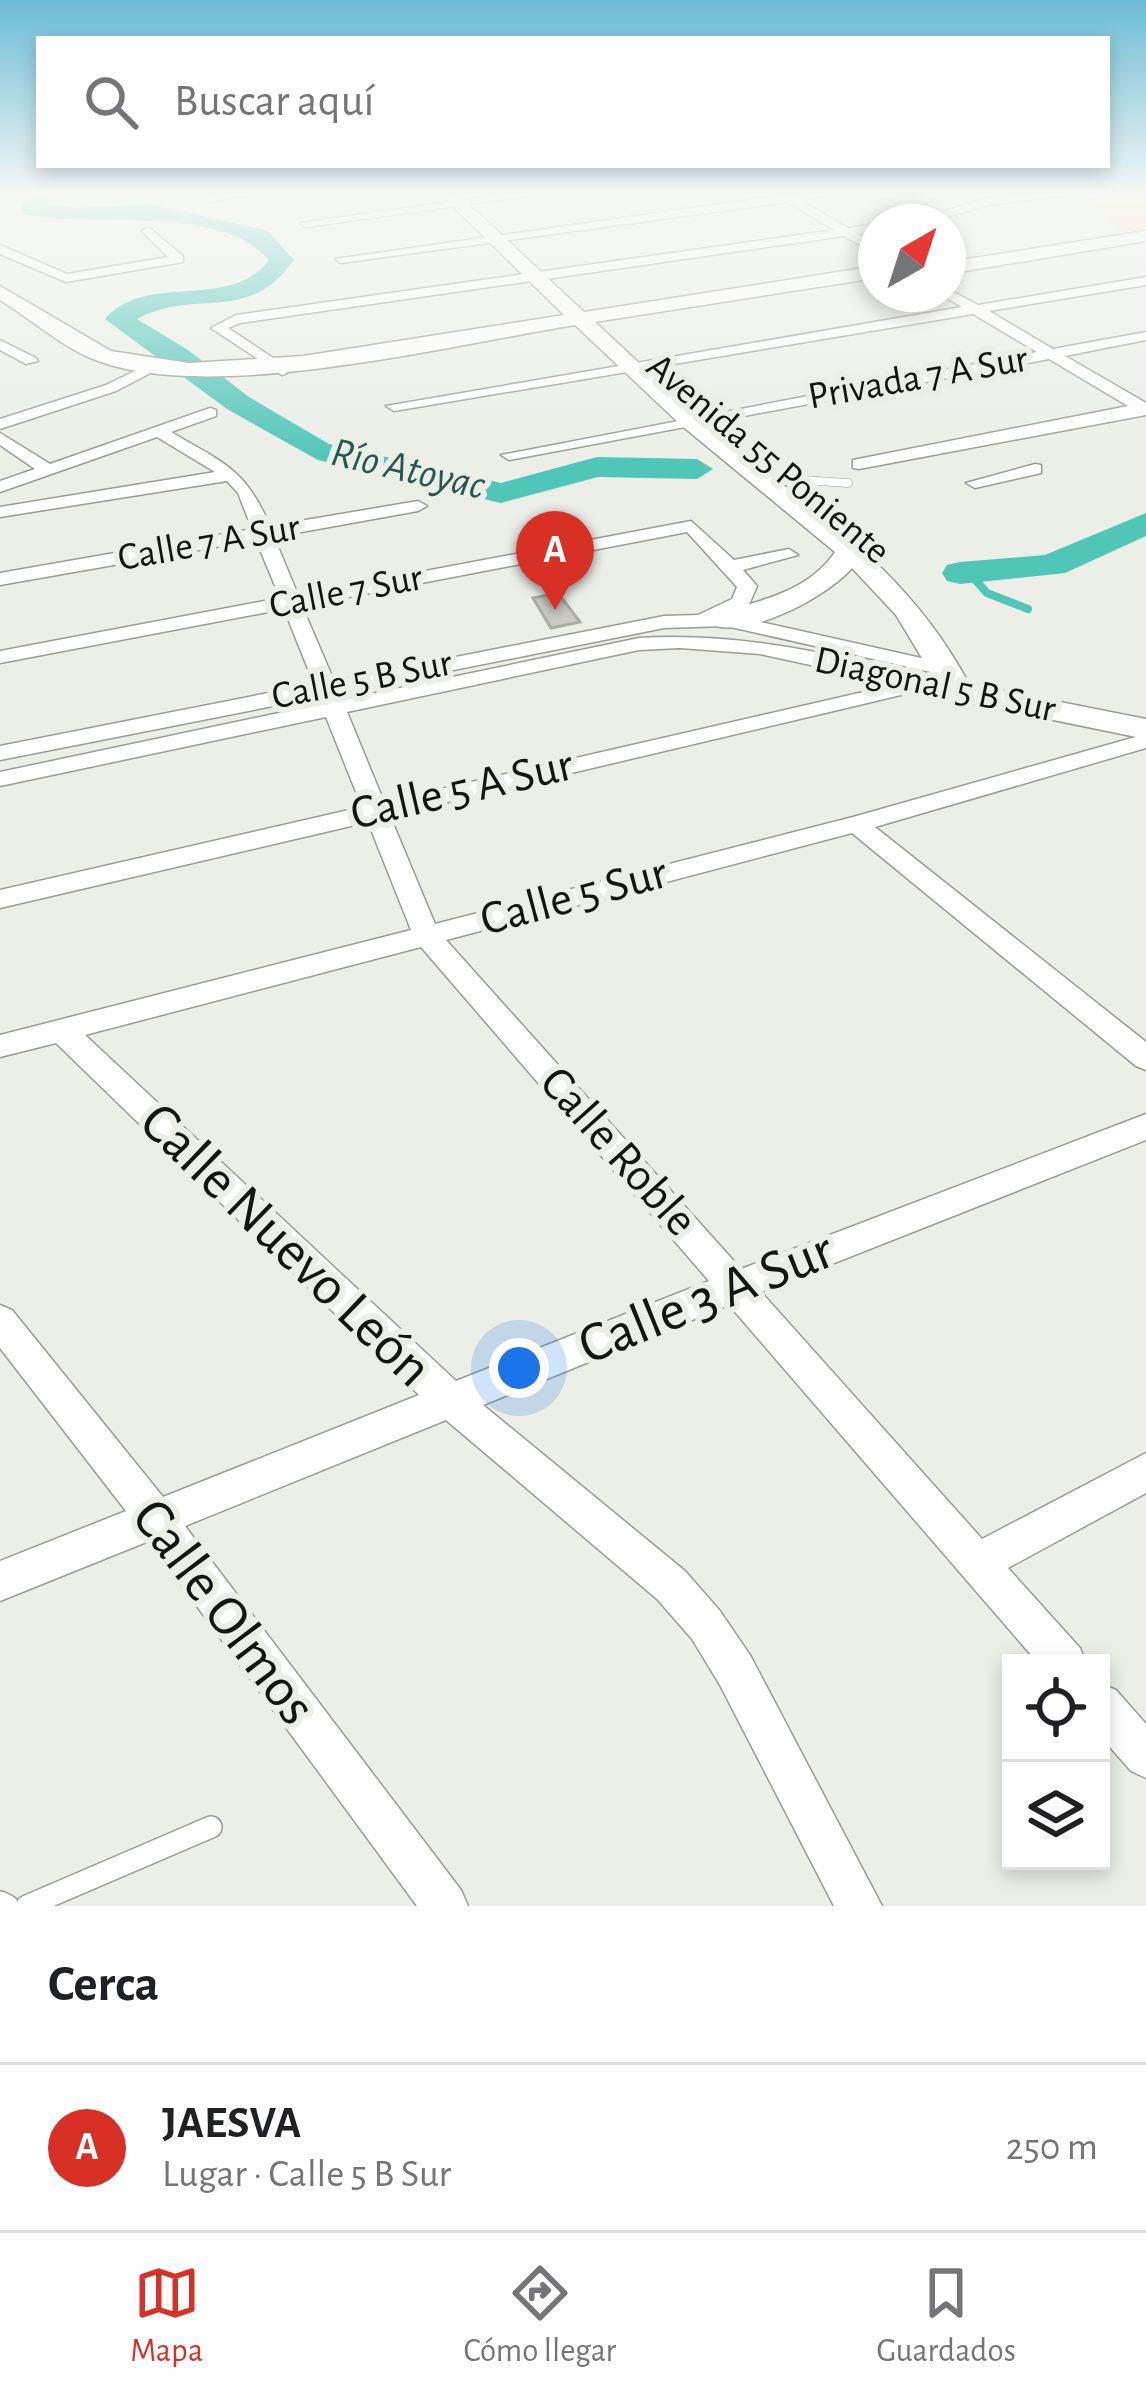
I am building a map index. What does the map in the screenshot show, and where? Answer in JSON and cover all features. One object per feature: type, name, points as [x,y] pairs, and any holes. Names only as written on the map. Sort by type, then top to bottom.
[{"type":"main road","name":"Avenida 55 Poniente","points":[[554,283],[851,548],[902,601],[964,681]]},
{"type":"main road","points":[[0,301],[69,349],[165,369],[233,370],[280,368],[830,283]]},
{"type":"main road","points":[[0,292],[80,345],[165,369]]},
{"type":"main road","name":"Avenida 55 Poniente","points":[[700,418],[788,479],[903,571],[942,616]]},
{"type":"main road","points":[[716,627],[819,588],[841,567],[851,548]]},
{"type":"main road","name":"Diagonal 5 B Sur","points":[[964,681],[1059,694],[1140,728]]},
{"type":"main road","name":"Diagonal 5 B Sur","points":[[964,681],[1140,728]]},
{"type":"street","points":[[280,368],[218,328],[236,319],[489,283]]},
{"type":"street","points":[[394,406],[1135,283]]},
{"type":"street","points":[[966,304],[1144,409]]},
{"type":"street","name":"Privada 7 A Sur","points":[[509,455],[1146,336]]},
{"type":"street","points":[[0,344],[31,361],[0,371]]},
{"type":"street","points":[[0,424],[165,369]]},
{"type":"street","points":[[859,464],[1144,409]]},
{"type":"street","points":[[0,487],[210,413]]},
{"type":"street","points":[[158,431],[231,475]]},
{"type":"street","points":[[0,439],[48,470]]},
{"type":"street","points":[[966,442],[1010,475]]},
{"type":"street","points":[[975,483],[1035,469]]},
{"type":"street","points":[[0,512],[231,475]]},
{"type":"street","name":"Calle Roble","points":[[231,475],[246,491],[427,935],[1057,1654]]},
{"type":"street","name":"Calle 7 A Sur","points":[[0,579],[418,506]]},
{"type":"street","name":"Calle 7 Sur","points":[[0,657],[691,526],[729,567]]},
{"type":"street","points":[[729,567],[789,555]]},
{"type":"street","points":[[716,627],[747,595],[747,586],[729,567]]},
{"type":"street","name":"Diagonal 5 B Sur","points":[[716,627],[964,681]]},
{"type":"street","name":"Calle 5 B Sur","points":[[0,753],[716,627]]},
{"type":"street","name":"Calle 5 A Sur","points":[[0,899],[375,810],[964,681]]},
{"type":"street","name":"Calle 5 B Sur","points":[[0,778],[329,698]]},
{"type":"street","name":"Calle 5 Sur","points":[[0,1046],[856,824],[1140,728]]},
{"type":"street","points":[[856,824],[1146,1058]]},
{"type":"street","name":"Calle Nuevo León","points":[[61,1030],[452,1402],[671,1585],[706,1624],[859,1906]]},
{"type":"street","name":"Calle 3 A Sur","points":[[0,1581],[735,1284],[1146,1127]]},
{"type":"street","name":"Calle Olmos","points":[[0,1321],[156,1519],[445,1906]]},
{"type":"street","points":[[979,1564],[1146,1472]]},
{"type":"street","points":[[1110,1715],[1146,1756]]},
{"type":"lane","points":[[788,479],[848,483]]},
{"type":"lane","points":[[27,1906],[211,1828]]},
{"type":"lane","points":[[0,1902],[8,1906]]},
{"type":"building","points":[[558,593],[580,622],[551,628],[533,598]]},
{"type":"waterway","name":"Río Atoyac","points":[[262,283],[230,294],[153,303],[118,319],[178,356],[238,403],[318,451],[501,493],[597,467],[697,469]]},
{"type":"waterway","name":"Río Atoyac","points":[[960,573],[1052,565],[1146,523]]},
{"type":"waterway","points":[[971,575],[987,593],[1028,609]]},
{"type":"place","name":"JAESVA","points":[[555,610]]}]
